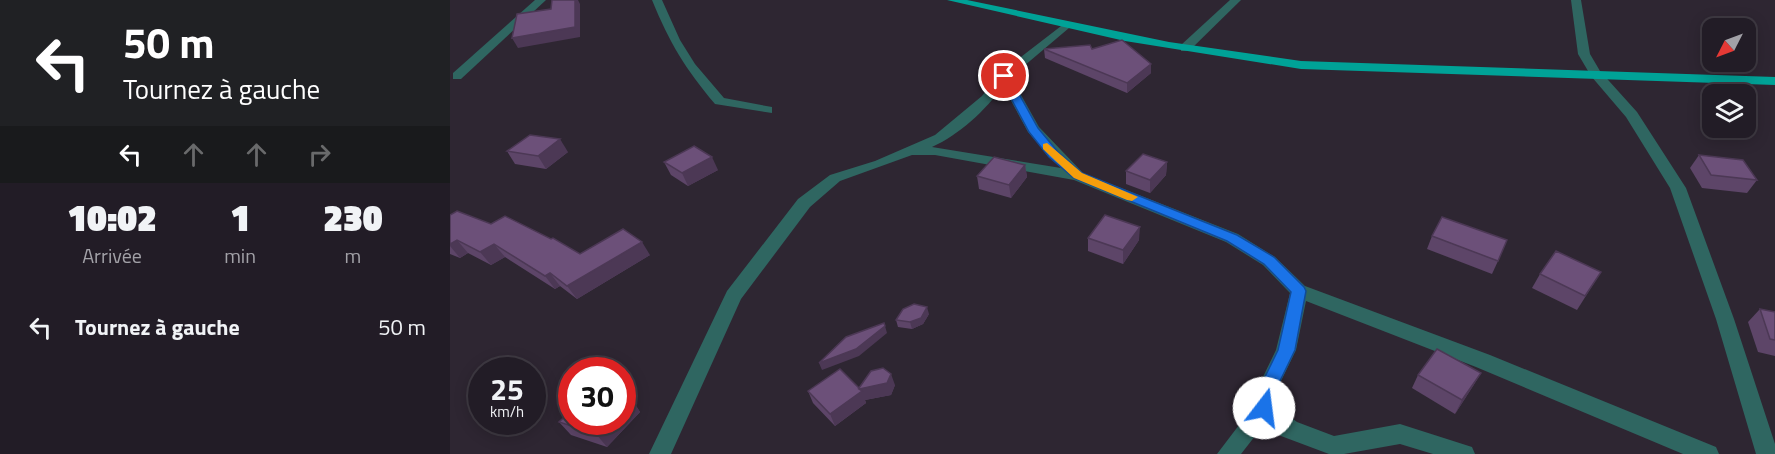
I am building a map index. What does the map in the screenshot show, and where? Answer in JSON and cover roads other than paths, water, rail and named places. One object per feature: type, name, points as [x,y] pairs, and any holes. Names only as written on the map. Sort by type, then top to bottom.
[{"type":"main road","points":[[952,0],[1065,26],[1185,48],[1300,65],[1399,70],[1595,73],[1775,81]]},
{"type":"street","points":[[457,76],[541,0]]},
{"type":"street","points":[[657,0],[674,40],[690,66],[720,101],[767,110]]},
{"type":"street","points":[[1185,48],[1236,0]]},
{"type":"street","points":[[1576,0],[1584,54],[1595,73],[1632,115],[1678,188],[1725,319],[1767,454]]},
{"type":"street","points":[[660,454],[733,296],[804,203],[836,178],[880,164],[940,138],[987,99],[1004,76],[1065,26]]},
{"type":"street","points":[[1004,76],[1033,129],[1054,154],[1078,176]]},
{"type":"street","points":[[907,151],[935,150],[1078,176],[1232,238],[1269,261],[1299,291],[1483,361],[1708,454]]},
{"type":"street","points":[[1228,454],[1264,408],[1271,381],[1287,350],[1299,291]]},
{"type":"street","points":[[1264,408],[1289,429],[1334,446],[1400,434],[1464,454]]}]
